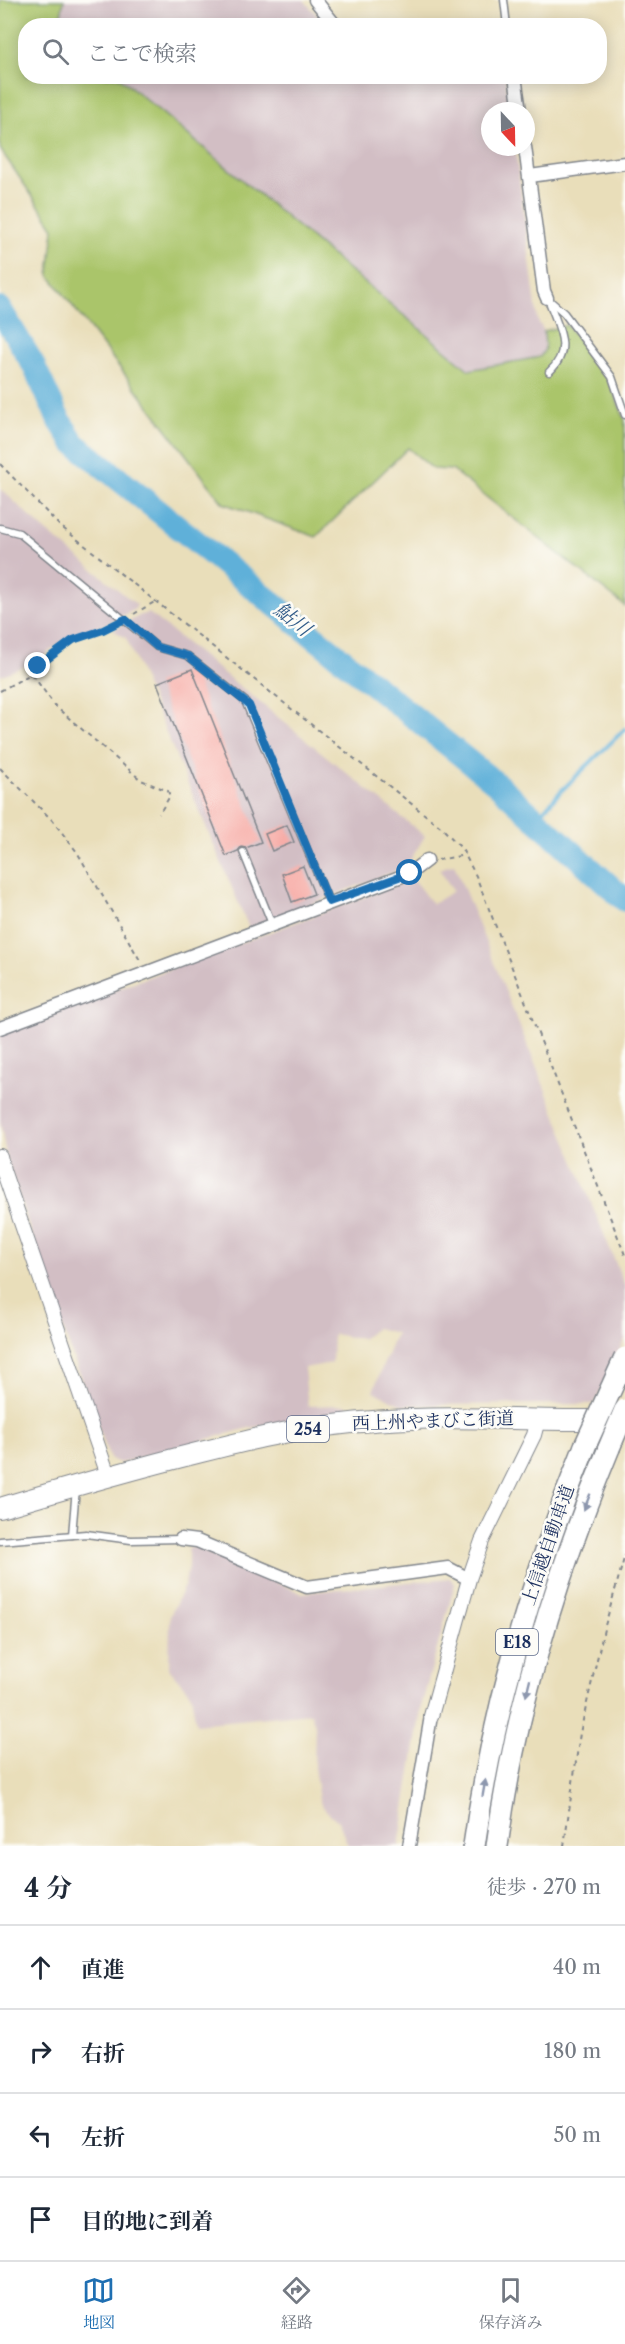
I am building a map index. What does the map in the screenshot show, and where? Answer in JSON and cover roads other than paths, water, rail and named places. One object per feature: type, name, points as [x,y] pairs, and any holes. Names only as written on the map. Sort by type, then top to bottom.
[{"type":"highway","name":"上信越自動車道","points":[[474,1846],[491,1748],[523,1618],[541,1560],[585,1446],[625,1358]]},
{"type":"highway","name":"上信越自動車道","points":[[497,1846],[515,1744],[544,1625],[566,1557],[625,1410]]},
{"type":"highway","name":"西上州やまびこ街道","points":[[0,1508],[108,1475],[266,1436],[334,1425],[405,1418],[513,1417],[538,1420],[625,1420]]},
{"type":"street","points":[[315,0],[330,18]]},
{"type":"street","points":[[516,84],[519,102]]},
{"type":"street","points":[[526,156],[544,291],[547,298]]},
{"type":"street","points":[[530,177],[625,163]]},
{"type":"street","points":[[0,1028],[410,873],[427,860]]},
{"type":"street","points":[[0,1156],[108,1475]]},
{"type":"street","points":[[410,1846],[431,1716],[469,1579],[483,1541],[534,1435],[538,1420]]},
{"type":"street","points":[[181,1539],[197,1541],[307,1587],[448,1568],[469,1579]]},
{"type":"lane","points":[[504,0],[506,18]]},
{"type":"lane","points":[[547,298],[563,343],[562,355],[549,372]]},
{"type":"lane","points":[[547,298],[564,313],[612,377],[625,415]]},
{"type":"lane","points":[[0,528],[19,533],[157,647],[188,656],[249,705],[329,902]]},
{"type":"lane","points":[[243,852],[272,924]]},
{"type":"lane","points":[[72,1535],[76,1485]]},
{"type":"lane","points":[[0,1541],[86,1534],[131,1540],[181,1539]]},
{"type":"waterway","name":"鮎川","points":[[0,309],[33,364],[59,420],[74,443],[498,785],[625,900]]},
{"type":"waterway","points":[[536,819],[560,792],[625,729]]}]
